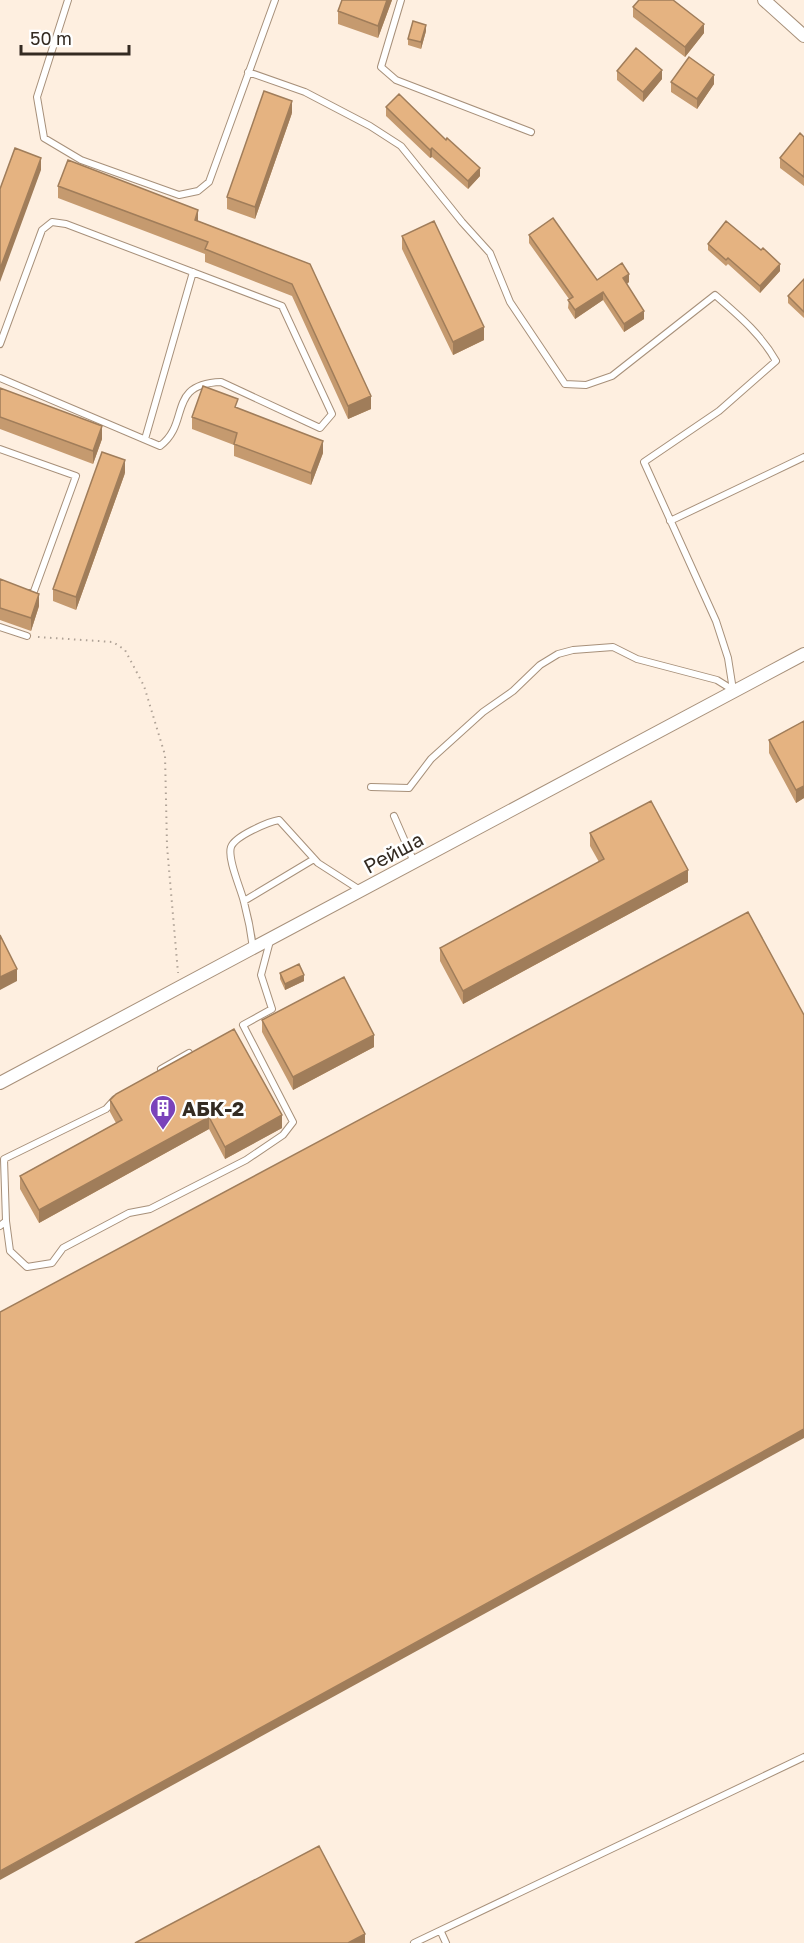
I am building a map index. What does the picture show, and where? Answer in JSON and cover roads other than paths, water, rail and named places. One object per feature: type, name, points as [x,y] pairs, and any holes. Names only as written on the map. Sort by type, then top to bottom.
[{"type":"street","points":[[764,0],[804,36]]},
{"type":"street","name":"Рейша","points":[[0,1083],[804,654]]},
{"type":"lane","points":[[69,0],[37,97],[45,138],[81,160],[179,195],[198,191],[209,182],[275,0]]},
{"type":"lane","points":[[400,0],[381,67],[396,80],[531,132]]},
{"type":"lane","points":[[248,72],[305,92],[370,126],[401,146],[490,253],[510,302],[565,384],[586,385],[612,376],[715,295],[749,324],[776,361],[718,411],[644,462],[716,621],[728,658],[733,690]]},
{"type":"lane","points":[[0,344],[42,230],[52,222],[66,224],[282,306],[332,414],[320,428],[221,382],[204,382],[189,391],[166,441],[160,446],[0,378]]},
{"type":"lane","points":[[145,439],[193,272]]},
{"type":"lane","points":[[0,449],[76,476],[33,594],[22,590]]},
{"type":"lane","points":[[670,521],[804,457]]},
{"type":"lane","points":[[0,627],[27,636]]},
{"type":"lane","points":[[370,787],[409,788],[431,759],[483,712],[513,691],[540,665],[558,654],[573,650],[613,647],[637,659],[679,672],[717,680],[733,690]]},
{"type":"lane","points":[[394,816],[414,862]]},
{"type":"lane","points":[[253,948],[244,901],[230,857],[231,847],[237,840],[269,821],[279,820],[314,859],[329,872],[361,891]]},
{"type":"lane","points":[[244,901],[314,859]]},
{"type":"lane","points":[[233,1030],[272,1009],[261,975],[270,940]]},
{"type":"lane","points":[[120,1094],[106,1109],[4,1159],[6,1221],[10,1251],[27,1267],[52,1263],[63,1248],[129,1213],[150,1209],[161,1204],[246,1160],[283,1135],[293,1122],[243,1025]]},
{"type":"lane","points":[[155,1072],[193,1051]]},
{"type":"lane","points":[[0,1226],[6,1221]]},
{"type":"lane","points":[[414,1943],[804,1757]]},
{"type":"lane","points":[[441,1932],[446,1943]]},
{"type":"place","name":"АБК-2","points":[[163,1131]]}]
